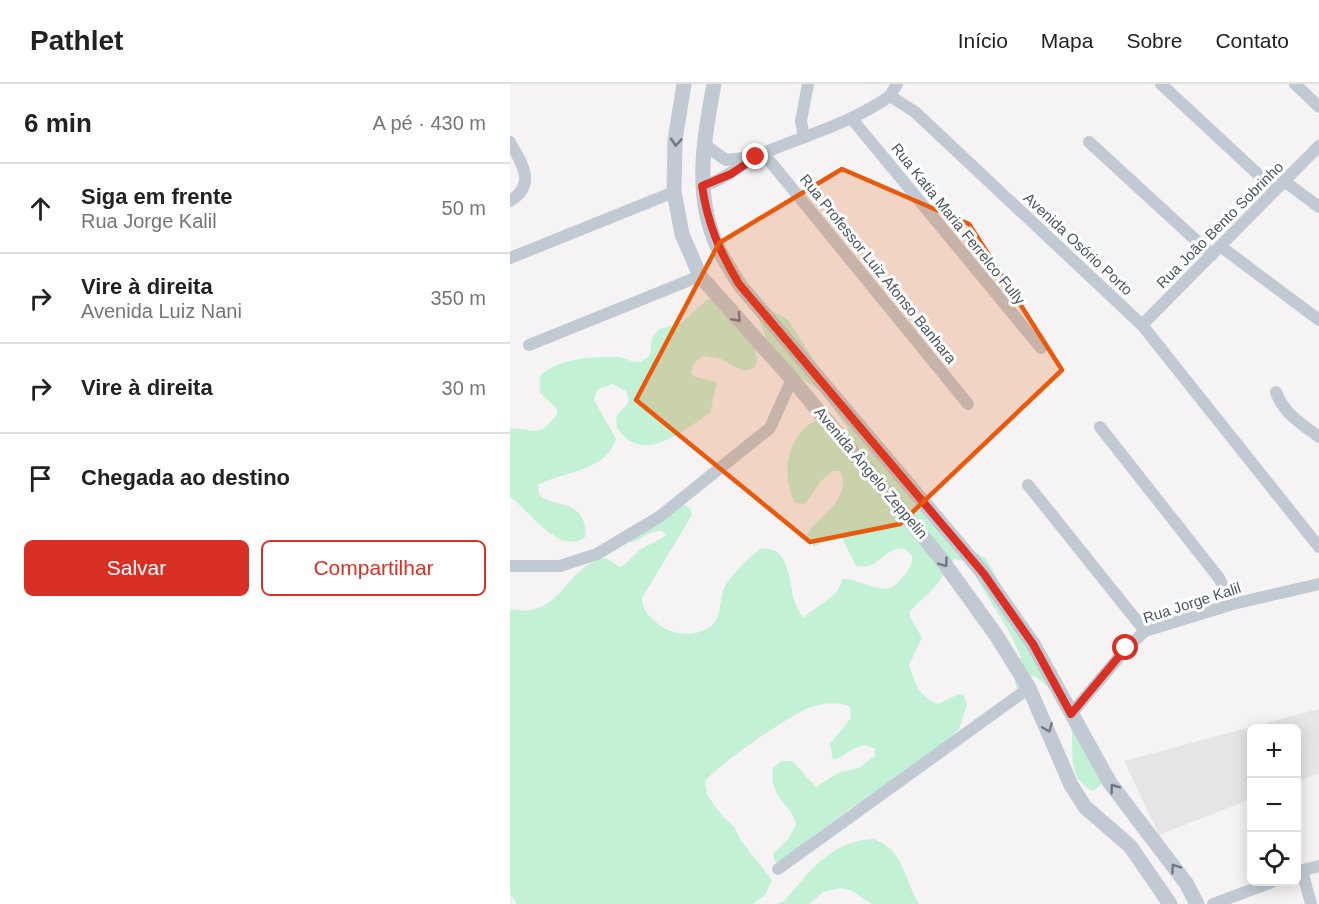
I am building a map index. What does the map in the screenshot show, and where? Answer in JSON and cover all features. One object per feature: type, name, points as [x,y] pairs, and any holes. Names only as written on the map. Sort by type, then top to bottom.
[{"type":"street","name":"Avenida Ângelo Zeppelin","points":[[684,84],[675,140],[674,192],[682,234],[700,276],[792,379],[939,556],[996,635],[1029,688],[1071,785],[1085,807],[1130,846],[1170,904]]},
{"type":"street","points":[[714,84],[705,145],[702,186],[717,246],[739,284],[984,574],[1033,644],[1110,783],[1151,834],[1186,883],[1197,904]]},
{"type":"street","points":[[804,137],[801,121],[808,84]]},
{"type":"street","points":[[702,186],[731,174],[760,155],[852,119],[890,96],[897,84]]},
{"type":"street","points":[[1161,84],[1280,186],[1319,207]]},
{"type":"street","points":[[1295,84],[1319,107]]},
{"type":"street","name":"Avenida Osório Porto","points":[[890,96],[915,112],[1143,325],[1319,547]]},
{"type":"street","name":"Rua Katia Maria Ferrelco Fully","points":[[852,119],[1041,348]]},
{"type":"street","points":[[510,142],[523,165],[526,182],[522,194],[510,201]]},
{"type":"street","points":[[1089,142],[1216,250],[1319,320]]},
{"type":"street","points":[[705,145],[726,160],[760,155]]},
{"type":"street","name":"Rua João Bento Sobrinho","points":[[1143,325],[1319,146]]},
{"type":"street","name":"Rua Professor Luiz Afonso Banhara","points":[[760,155],[968,404]]},
{"type":"street","points":[[510,258],[674,192]]},
{"type":"street","points":[[529,345],[700,276]]},
{"type":"street","points":[[510,566],[560,566],[597,554],[658,517],[758,441],[770,428],[792,379]]},
{"type":"street","points":[[1276,392],[1280,404],[1288,413],[1319,437]]},
{"type":"street","points":[[1100,427],[1219,578],[1233,604]]},
{"type":"street","points":[[1028,485],[1145,631]]},
{"type":"street","name":"Rua Jorge Kalil","points":[[1071,714],[1126,648],[1145,631],[1233,604],[1319,584]]},
{"type":"street","points":[[778,868],[1029,688]]},
{"type":"street","points":[[1130,846],[1151,834]]},
{"type":"street","points":[[1301,870],[1319,866]]},
{"type":"street","points":[[1301,876],[1311,904]]},
{"type":"street","points":[[1213,904],[1261,886]]},
{"type":"highlighted area","points":[[842,169],[969,224],[1062,370],[900,524],[810,542],[636,400],[719,243]]},
{"type":"shaded area","points":[[1319,709],[1319,773],[1301,780],[1301,724],[1263,724]]},
{"type":"shaded area","points":[[1247,728],[1247,801],[1159,835],[1124,761]]},
{"type":"green space","points":[[708,299],[713,300],[754,342],[757,363],[754,368],[744,371],[719,358],[703,356],[700,358],[691,373],[695,377],[717,382],[710,413],[676,436],[651,445],[639,444],[627,439],[617,428],[616,417],[629,402],[627,392],[613,384],[597,390],[594,400],[616,439],[611,450],[594,464],[538,485],[539,495],[575,510],[581,516],[584,524],[586,536],[576,541],[566,541],[556,537],[510,497],[510,429],[540,430],[557,414],[557,409],[540,393],[540,376],[556,365],[586,358],[616,357],[640,362],[650,355],[652,339],[659,329],[680,324]]},
{"type":"green space","points":[[771,310],[788,320],[821,371],[875,433],[968,548],[986,559],[1105,781],[1093,791],[1078,779],[1073,763],[1071,725],[1062,703],[1051,690],[1032,675],[1022,690],[1017,689],[1013,674],[1021,657],[1011,635],[972,571],[964,561],[954,559],[935,587],[910,611],[910,617],[922,638],[909,665],[916,684],[926,697],[938,704],[959,694],[964,695],[967,705],[959,729],[899,789],[855,805],[818,833],[804,854],[780,865],[774,860],[773,854],[789,838],[796,824],[794,817],[774,787],[773,768],[782,761],[792,761],[816,787],[838,773],[859,768],[875,756],[875,749],[863,746],[833,760],[830,744],[851,718],[850,707],[833,703],[809,708],[781,723],[736,754],[705,782],[707,795],[723,817],[734,827],[742,842],[772,880],[765,895],[753,904],[517,904],[510,894],[510,609],[528,610],[542,607],[553,600],[580,571],[591,563],[606,558],[620,567],[640,550],[666,535],[662,531],[656,531],[637,541],[628,542],[660,516],[685,505],[691,509],[692,515],[642,598],[643,606],[649,616],[671,631],[687,634],[709,628],[718,616],[723,591],[729,580],[760,549],[770,549],[782,558],[789,574],[794,600],[803,618],[836,593],[843,579],[882,589],[889,588],[896,584],[910,567],[912,556],[902,549],[891,551],[871,565],[856,566],[842,538],[831,537],[814,547],[807,536],[839,497],[843,481],[840,471],[833,471],[822,480],[805,504],[795,503],[788,480],[789,455],[793,444],[808,425],[819,419],[845,435],[848,428],[820,391],[800,377],[768,343],[758,317]]},
{"type":"green space","points":[[873,839],[891,850],[897,858],[919,904],[872,904],[852,891],[841,888],[823,892],[809,904],[776,904],[784,901],[822,860],[833,852],[845,845]]},
{"type":"route","points":[[756,157],[717,182],[702,186],[717,246],[739,284],[984,574],[1033,644],[1071,714],[1126,648]]}]
